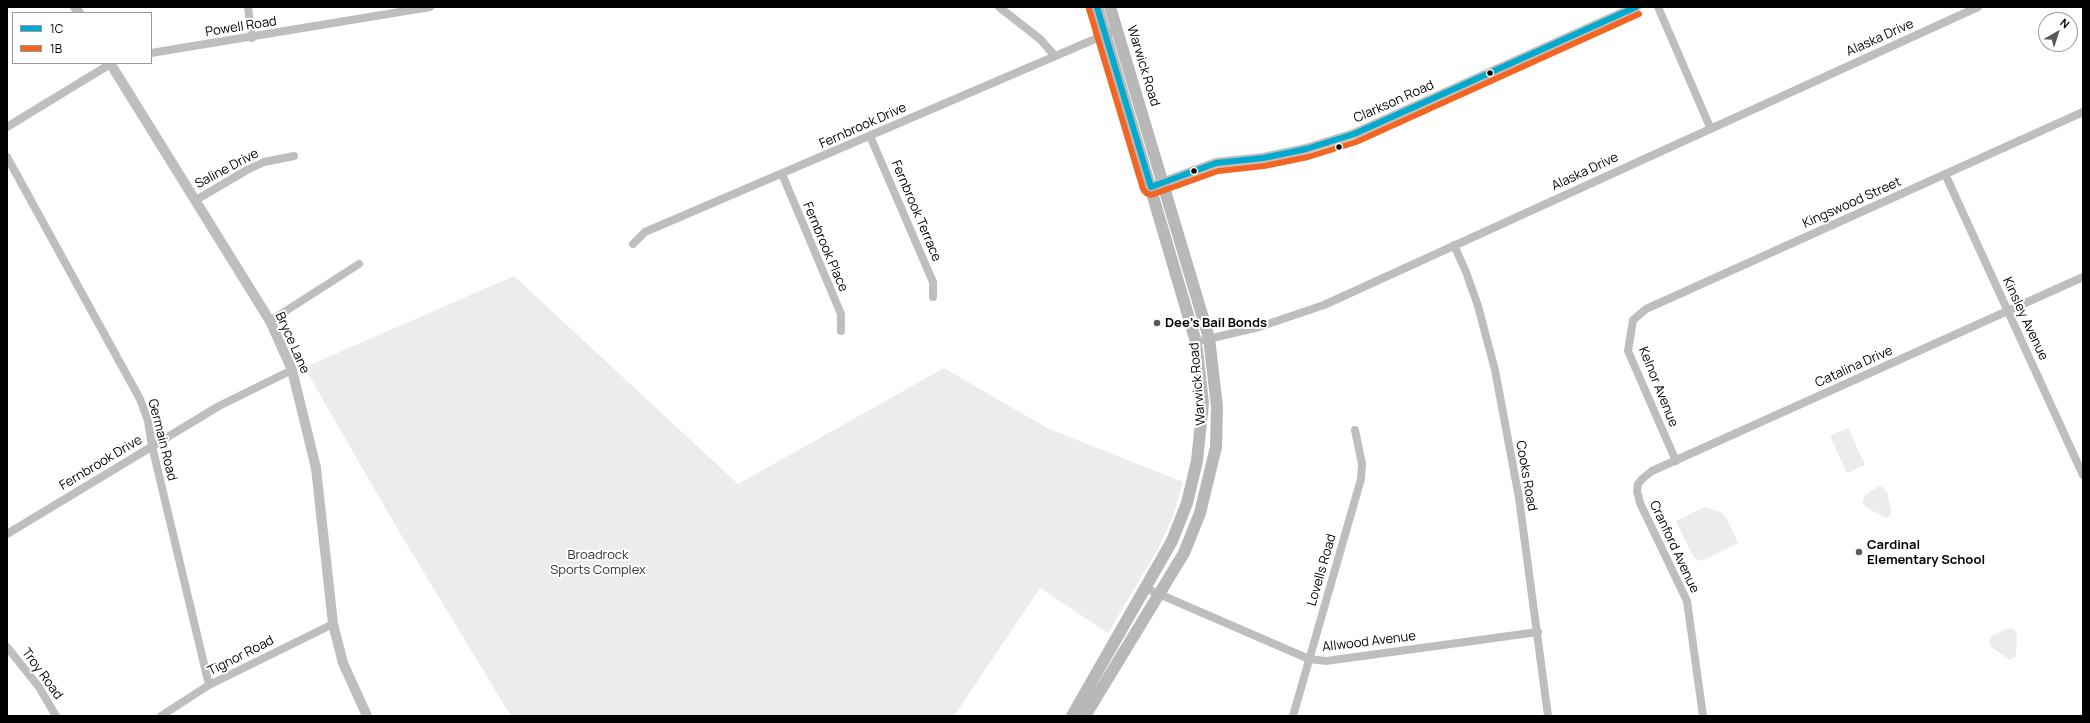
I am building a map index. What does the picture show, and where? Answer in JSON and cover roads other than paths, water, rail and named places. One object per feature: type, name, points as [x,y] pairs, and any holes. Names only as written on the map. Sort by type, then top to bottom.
[{"type":"main road","name":"Warwick Road","points":[[1085,716],[1184,553],[1200,513],[1216,447],[1217,407],[1209,338],[1163,182],[1112,32],[1097,7]]},
{"type":"main road","name":"Warwick Road","points":[[1072,716],[1172,541],[1187,503],[1197,461],[1203,403],[1196,342],[1151,187],[1112,32],[1110,7]]},
{"type":"street","points":[[248,7],[252,38]]},
{"type":"street","name":"Powell Road","points":[[152,53],[252,38],[430,7]]},
{"type":"street","points":[[999,7],[1040,39],[1054,56]]},
{"type":"street","name":"Clarkson Road","points":[[1151,187],[1216,163],[1263,158],[1299,150],[1354,134],[1636,7]]},
{"type":"street","points":[[1658,7],[1710,127]]},
{"type":"street","name":"Alaska Drive","points":[[1196,342],[1259,327],[1324,305],[1710,127],[1978,7]]},
{"type":"street","name":"Fernbrook Drive","points":[[633,244],[645,232],[1112,32]]},
{"type":"street","points":[[7,127],[109,64]]},
{"type":"street","name":"Bryce Lane","points":[[112,64],[270,322],[292,370],[316,468],[333,624],[343,663],[367,716]]},
{"type":"street","name":"Kingswood Street","points":[[1633,320],[1646,309],[2083,112]]},
{"type":"street","name":"Fernbrook Terrace","points":[[870,136],[933,282],[933,297]]},
{"type":"street","name":"Saline Drive","points":[[196,200],[247,170],[264,162],[294,156]]},
{"type":"street","name":"Germain Road","points":[[7,157],[140,399],[148,421],[152,446],[209,685]]},
{"type":"street","name":"Fernbrook Place","points":[[782,174],[841,314],[841,331]]},
{"type":"street","name":"Kinsley Avenue","points":[[1945,174],[2083,475]]},
{"type":"street","name":"Cooks Road","points":[[1454,246],[1466,272],[1478,306],[1495,370],[1519,498],[1548,716]]},
{"type":"street","points":[[270,322],[359,264]]},
{"type":"street","name":"Catalina Drive","points":[[1638,484],[1652,471],[2083,277]]},
{"type":"street","name":"Kelnor Avenue","points":[[1633,320],[1628,351],[1676,461]]},
{"type":"street","name":"Fernbrook Drive","points":[[7,534],[218,406],[292,370]]},
{"type":"street","name":"Lovells Road","points":[[1293,716],[1362,479],[1362,464],[1355,430]]},
{"type":"street","name":"Cranford Avenue","points":[[1638,484],[1637,491],[1640,503],[1687,601],[1703,716]]},
{"type":"street","name":"Allwood Avenue","points":[[1145,588],[1158,595],[1309,659],[1326,660],[1538,632]]},
{"type":"street","name":"Tignor Road","points":[[161,716],[209,685],[333,624]]},
{"type":"street","name":"Troy Road","points":[[7,647],[39,687],[56,716]]},
{"type":"place","name":"Dee’s Bail Bonds","points":[[1157,323]]},
{"type":"place","name":"Cardinal Elementary School","points":[[1859,552]]},
{"type":"park label","name":"Broadrock Sports Complex","points":[[598,562]]}]
